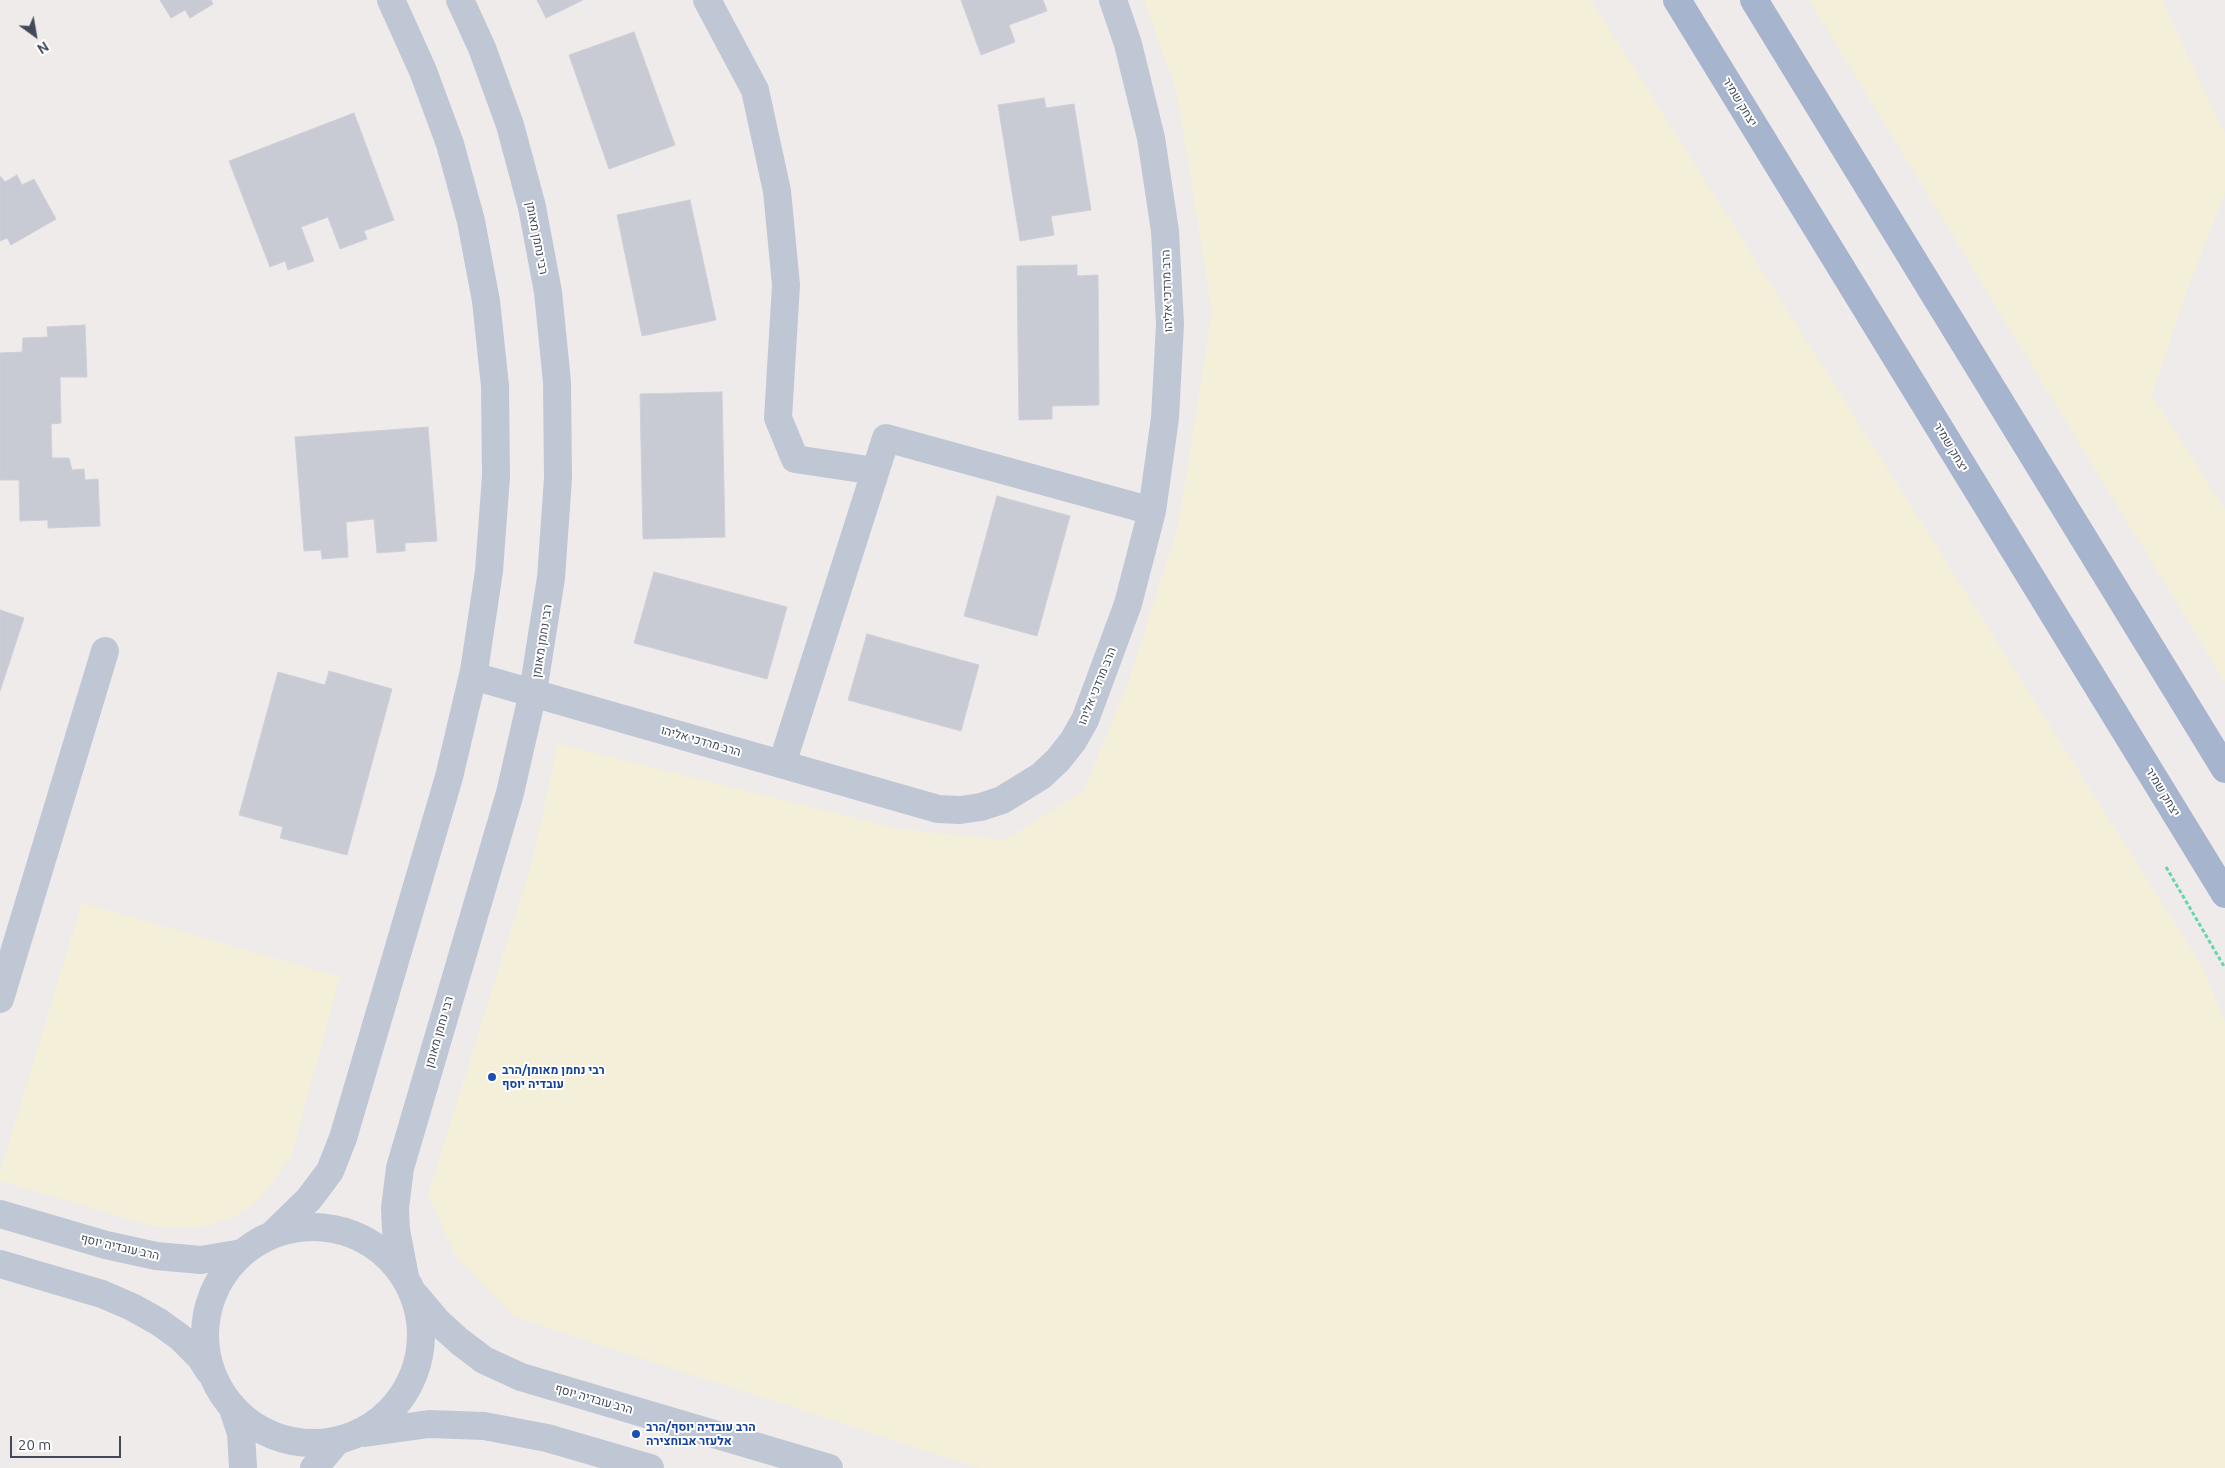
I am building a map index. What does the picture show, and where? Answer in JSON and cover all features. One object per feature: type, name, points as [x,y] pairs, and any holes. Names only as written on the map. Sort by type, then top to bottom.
[{"type":"main road","name":"יצחק שמיר","points":[[1678,0],[2225,894]]},
{"type":"main road","points":[[1754,0],[2225,770]]},
{"type":"street","points":[[213,1376],[206,1348],[206,1318],[209,1303],[218,1283],[231,1264],[242,1253],[272,1235],[309,1199],[330,1171],[343,1138],[449,777],[473,676],[490,571],[496,476],[494,386],[486,301],[471,221],[450,144],[423,72],[391,0]]},
{"type":"street","name":"רבי נחמן מאומן","points":[[347,1437],[382,1418],[392,1408],[402,1396],[416,1368],[422,1338],[421,1322],[397,1240],[395,1220],[400,1168],[510,793],[533,692],[551,578],[558,478],[557,382],[548,292],[532,206],[510,125],[482,48],[460,0]]},
{"type":"street","points":[[707,0],[755,90],[777,191],[786,285],[778,418],[795,459],[875,471]]},
{"type":"street","name":"הרב מרדכי אליהו","points":[[473,676],[938,809],[960,810],[981,807],[1002,800],[1041,776],[1058,760],[1073,741],[1085,720],[1128,604],[1152,511],[1165,418],[1170,334],[1165,231],[1151,138],[1128,44],[1113,0]]},
{"type":"street","points":[[782,764],[886,438],[1152,511]]},
{"type":"street","points":[[0,999],[5,964],[105,651]]},
{"type":"street","name":"הרב עובדיה יוסף","points":[[0,1214],[106,1245],[156,1256],[201,1260],[242,1253]]},
{"type":"street","name":"הרב עובדיה יוסף","points":[[272,1235],[286,1230],[316,1226],[346,1231],[360,1237],[386,1254],[437,1321],[459,1341],[484,1360],[521,1377],[829,1468]]},
{"type":"street","points":[[0,1264],[102,1294],[139,1310],[181,1338],[200,1357],[232,1406],[241,1433],[243,1468]]},
{"type":"street","points":[[232,1406],[254,1426],[280,1438],[309,1443],[429,1424],[484,1426],[547,1438],[650,1468]]},
{"type":"street","points":[[314,1468],[347,1437]]},
{"type":"sand","points":[[1144,0],[1591,0],[2202,966],[2225,1023],[2225,1468],[979,1468],[515,1317],[456,1257],[428,1195],[532,862],[558,744],[900,829],[1005,840],[1084,790],[1127,686],[1178,527],[1212,312],[1177,93]]},
{"type":"sand","points":[[1809,0],[2162,0],[2225,135],[2225,192],[2188,288],[2152,396],[2225,509],[2225,682]]},
{"type":"sand","points":[[82,903],[340,977],[291,1157],[258,1201],[230,1219],[195,1228],[153,1226],[0,1181],[0,1172]]},
{"type":"building","points":[[160,0],[211,0],[213,4],[190,18],[185,10],[171,18]]},
{"type":"building","points":[[537,0],[583,0],[546,18]]},
{"type":"building","points":[[961,0],[1043,0],[1047,11],[1009,25],[1015,42],[981,55]]},
{"type":"building","points":[[634,32],[675,145],[609,169],[569,55]]},
{"type":"building","points":[[1044,98],[1046,108],[1074,104],[1091,210],[1051,216],[1054,235],[1020,241],[998,105]]},
{"type":"building","points":[[354,113],[394,220],[364,231],[367,239],[340,249],[328,217],[301,227],[314,261],[288,270],[285,261],[270,267],[229,161]]},
{"type":"building","points":[[17,175],[22,185],[34,179],[56,219],[11,245],[7,238],[0,241],[0,176],[5,182]]},
{"type":"building","points":[[690,200],[716,320],[642,336],[617,215]]},
{"type":"building","points":[[1077,265],[1077,276],[1098,275],[1099,405],[1052,406],[1052,419],[1019,420],[1017,266]]},
{"type":"building","points":[[85,325],[87,377],[60,377],[61,423],[51,424],[52,458],[69,458],[72,470],[84,469],[85,480],[98,479],[100,526],[48,528],[48,520],[20,521],[19,480],[0,480],[0,353],[22,352],[23,338],[48,337],[47,327]]},
{"type":"building","points":[[722,392],[725,537],[643,539],[640,394]]},
{"type":"building","points":[[428,427],[437,541],[405,543],[405,551],[377,553],[374,519],[346,522],[348,557],[322,559],[321,550],[304,551],[295,437]]},
{"type":"building","points":[[997,496],[1070,516],[1037,636],[964,616]]},
{"type":"building","points":[[654,572],[787,607],[767,679],[634,643]]},
{"type":"building","points":[[0,610],[24,618],[0,691]]},
{"type":"building","points":[[867,634],[979,665],[961,731],[848,700]]},
{"type":"building","points":[[329,671],[392,689],[347,855],[280,838],[283,827],[239,815],[278,672],[325,685]]},
{"type":"place","name":"רבי נחמן מאומן/הרב עובדיה יוסף","points":[[492,1077]]},
{"type":"place","name":"הרב עובדיה יוסף/הרב אלעזר אבוחצירה","points":[[636,1434]]}]
